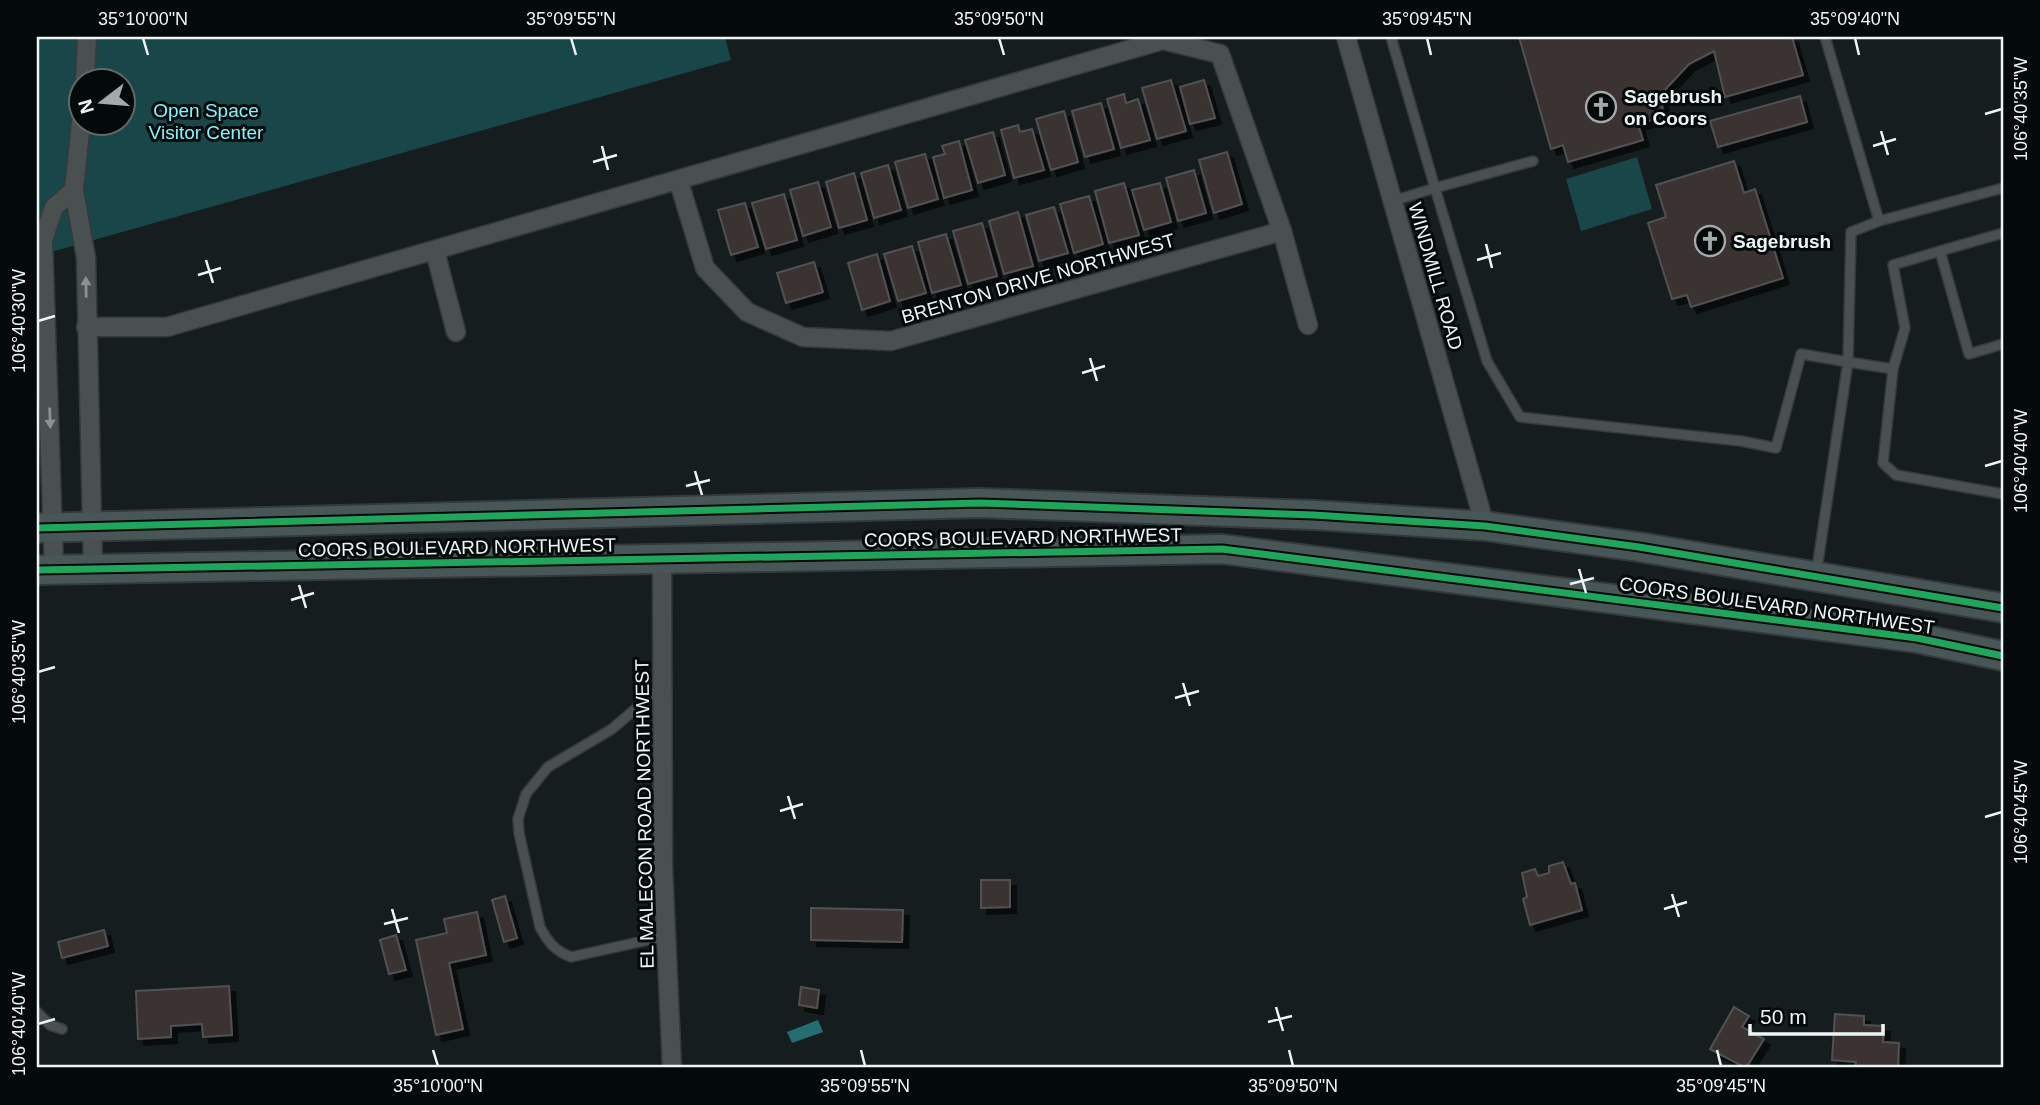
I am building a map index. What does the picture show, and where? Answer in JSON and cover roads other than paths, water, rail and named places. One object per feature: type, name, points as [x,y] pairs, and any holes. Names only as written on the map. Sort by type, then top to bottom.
[{"type":"main road","name":"COORS BOULEVARD NORTHWEST","points":[[45,528],[980,502],[1314,515],[1485,526],[1816,576],[2003,608]]},
{"type":"main road","name":"COORS BOULEVARD NORTHWEST","points":[[46,569],[1222,549],[1917,638],[2003,656]]},
{"type":"street","points":[[85,66],[87,37]]},
{"type":"street","name":"WINDMILL ROAD","points":[[1346,37],[1485,526]]},
{"type":"street","points":[[86,327],[167,327],[679,182],[1163,40],[1220,54],[1282,231],[1308,325]]},
{"type":"street","points":[[79,136],[74,190],[86,258],[93,568]]},
{"type":"street","name":"BRENTON DRIVE NORTHWEST","points":[[679,182],[705,268],[747,312],[803,337],[891,341],[1282,231]]},
{"type":"street","points":[[46,569],[44,240],[54,207],[74,190]]},
{"type":"street","points":[[435,251],[456,332]]},
{"type":"street","name":"EL MALECON ROAD NORTHWEST","points":[[662,559],[666,936],[672,1068]]},
{"type":"lane","points":[[1391,37],[1487,361],[1520,417],[1776,447],[1801,354],[1893,369]]},
{"type":"lane","points":[[1825,37],[1879,221]]},
{"type":"lane","points":[[1393,201],[1533,161]]},
{"type":"lane","points":[[1816,576],[1848,362],[1851,232],[1879,221],[2003,188]]},
{"type":"lane","points":[[2003,233],[1893,265],[1905,328],[1893,369],[1883,463],[1896,475],[2003,494]]},
{"type":"lane","points":[[1940,251],[1969,354],[2003,344]]},
{"type":"lane","points":[[662,686],[612,729],[540,773],[526,794],[518,819],[540,927],[547,941],[559,953],[571,957],[666,936]]},
{"type":"lane","points":[[37,1012],[50,1025],[62,1029]]},
{"type":"place","name":"Sagebrush on Coors","points":[[1601,107]]},
{"type":"place","name":"Sagebrush","points":[[1710,241]]},
{"type":"park label","name":"Open Space Visitor Center","points":[[206,121]]}]
